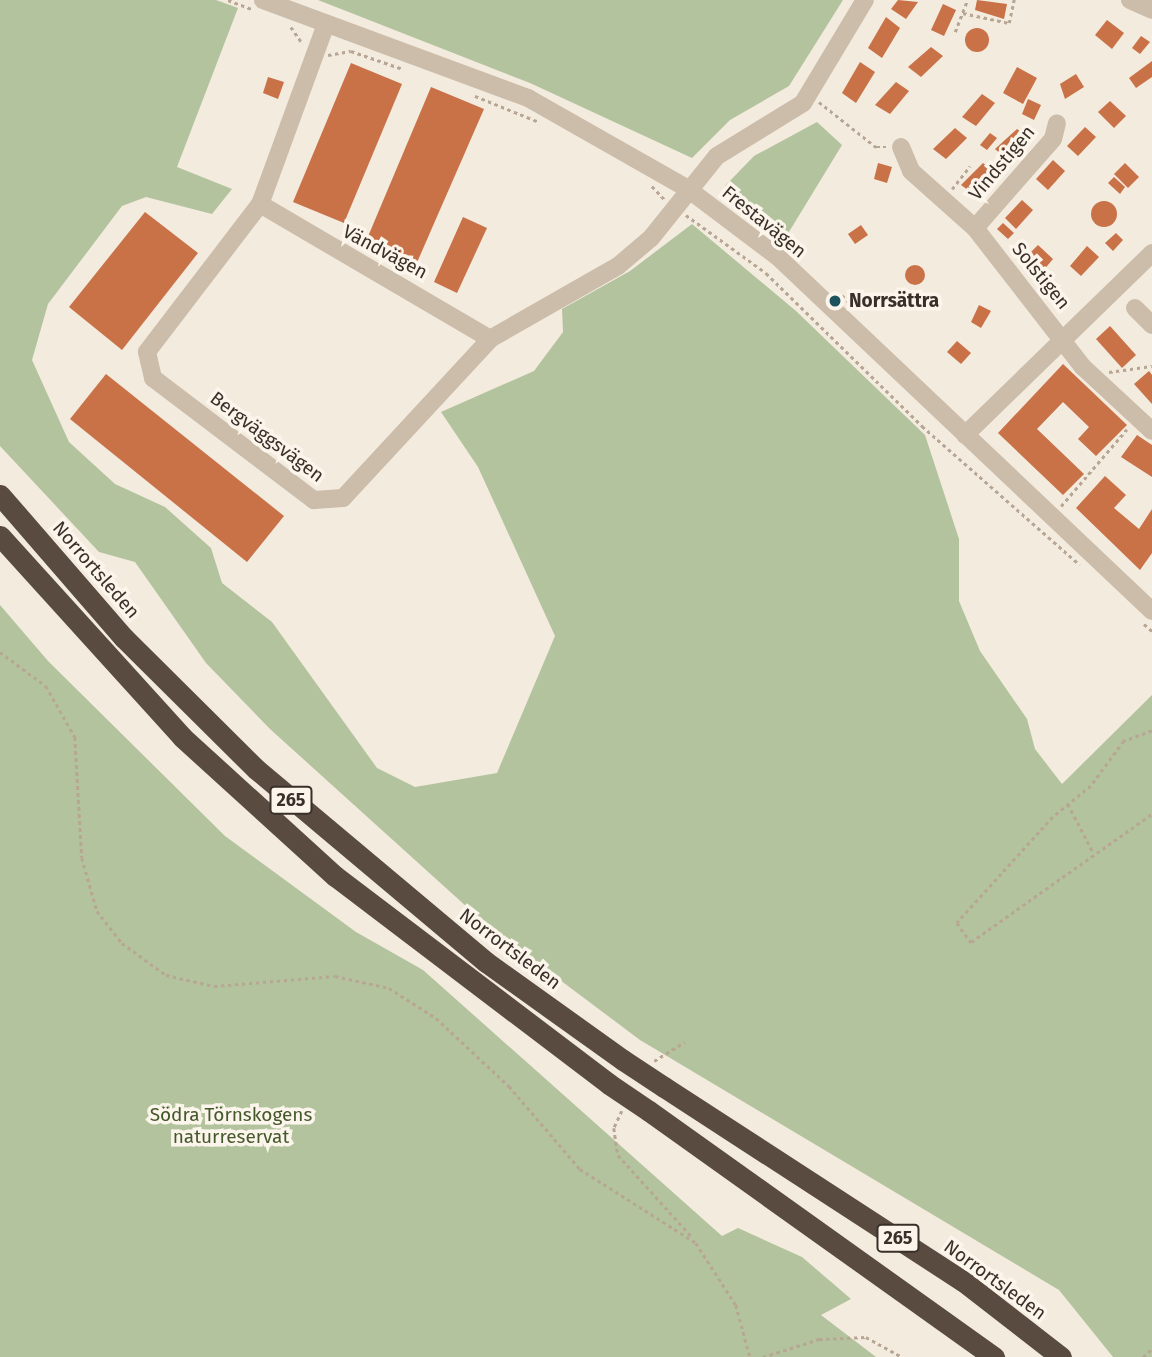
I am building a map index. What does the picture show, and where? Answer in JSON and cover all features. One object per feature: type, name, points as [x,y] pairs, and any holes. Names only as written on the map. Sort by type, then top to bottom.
[{"type":"highway","name":"Norrortsleden","points":[[0,495],[124,638],[256,769],[486,962],[623,1060],[951,1274],[1061,1357]]},
{"type":"highway","name":"265","points":[[0,536],[182,737],[314,857],[608,1084],[994,1357]]},
{"type":"street","name":"Frestavägen","points":[[263,0],[528,98],[688,189],[778,257],[1152,611]]},
{"type":"street","name":"Bergväggsvägen","points":[[326,24],[260,204],[147,352],[153,377],[314,500],[343,498],[490,339],[618,266],[670,213],[717,156],[786,116],[808,94],[865,0]]},
{"type":"street","points":[[1130,0],[1152,10]]},
{"type":"street","name":"Vindstigen","points":[[975,228],[1053,139],[1057,123]]},
{"type":"street","name":"Solstigen","points":[[901,147],[911,171],[975,228],[1092,376],[1152,431]]},
{"type":"street","name":"Vändvägen","points":[[260,204],[490,339]]},
{"type":"street","points":[[965,435],[1152,253]]},
{"type":"street","points":[[1135,308],[1152,325]]},
{"type":"path","points":[[955,32],[967,0]]},
{"type":"path","points":[[963,13],[1009,23],[1014,0]]},
{"type":"path","points":[[318,51],[336,59],[351,51],[414,73]]},
{"type":"path","points":[[463,91],[544,124]]},
{"type":"path","points":[[808,94],[876,147],[901,147]]},
{"type":"path","points":[[943,200],[971,166]]},
{"type":"path","points":[[639,179],[663,198],[670,213],[689,216],[766,273],[922,426],[1084,569]]},
{"type":"path","points":[[1092,376],[1152,366]]},
{"type":"path","points":[[1059,508],[1121,435]]},
{"type":"path","points":[[1133,614],[1152,631]]},
{"type":"path","points":[[0,652],[46,687],[75,737],[82,858],[97,911],[122,943],[166,975],[214,986],[335,976],[389,988],[436,1018],[509,1086],[580,1168],[696,1243]]},
{"type":"path","points":[[1152,730],[1124,741],[957,923],[971,942],[1152,814]]},
{"type":"path","points":[[1068,804],[1094,855]]},
{"type":"path","points":[[649,1068],[684,1042]]},
{"type":"path","points":[[626,1105],[614,1128],[618,1155],[696,1243],[736,1305],[750,1357]]},
{"type":"path","points":[[763,1357],[819,1339],[866,1337],[901,1357]]},
{"type":"path","points":[[1143,1357],[1152,1349]]},
{"type":"green space","points":[[0,0],[216,0],[238,8],[177,167],[232,189],[212,214],[146,197],[122,206],[48,304],[32,360],[69,442],[115,484],[165,507],[211,548],[222,583],[272,622],[377,768],[415,787],[497,773],[555,636],[478,467],[441,412],[534,371],[563,332],[562,309],[630,271],[692,224],[796,311],[925,435],[959,539],[959,601],[980,651],[1027,719],[1035,749],[1062,784],[1152,695],[1152,1357],[1113,1357],[1059,1290],[640,1040],[488,926],[270,729],[206,663],[135,562],[99,552],[0,446]]},
{"type":"green space","points":[[318,0],[843,0],[789,86],[730,120],[692,158],[530,83]]},
{"type":"green space","points":[[817,122],[842,145],[784,240],[725,186],[754,156]]},
{"type":"green space","name":"Södra Törnskogens naturreservat","points":[[0,605],[48,661],[225,836],[356,932],[423,970],[722,1236],[738,1228],[802,1257],[851,1299],[821,1315],[876,1357],[0,1357]]},
{"type":"building","points":[[898,0],[918,2],[906,19],[891,9]]},
{"type":"building","points":[[977,0],[1007,4],[1004,19],[975,10]]},
{"type":"building","points":[[943,4],[956,10],[944,36],[931,30]]},
{"type":"building","points":[[886,17],[900,28],[882,58],[868,48]]},
{"type":"building","points":[[1107,20],[1124,33],[1112,49],[1095,35]]},
{"type":"building","points":[[977,28],[986,31],[989,40],[986,49],[977,52],[968,49],[965,40],[968,31]]},
{"type":"building","points":[[1141,36],[1150,42],[1140,54],[1132,48]]},
{"type":"building","points":[[931,47],[943,56],[921,77],[908,67]]},
{"type":"building","points":[[1152,61],[1152,77],[1136,88],[1129,78]]},
{"type":"building","points":[[860,62],[875,72],[856,103],[842,93]]},
{"type":"building","points":[[351,63],[402,84],[344,223],[293,202]]},
{"type":"building","points":[[1017,67],[1037,78],[1023,104],[1003,93]]},
{"type":"building","points":[[1076,74],[1084,87],[1065,99],[1060,84]]},
{"type":"building","points":[[268,77],[284,82],[278,99],[263,93]]},
{"type":"building","points":[[896,82],[909,91],[890,114],[875,105]]},
{"type":"building","points":[[431,87],[484,109],[415,267],[364,246]]},
{"type":"building","points":[[982,94],[995,103],[976,126],[962,117]]},
{"type":"building","points":[[1028,99],[1041,105],[1034,120],[1022,114]]},
{"type":"building","points":[[1110,101],[1126,116],[1114,128],[1098,112]]},
{"type":"building","points":[[1085,127],[1096,137],[1078,156],[1067,146]]},
{"type":"building","points":[[955,128],[967,138],[946,159],[933,149]]},
{"type":"building","points":[[1017,129],[1029,138],[1008,160],[995,149]]},
{"type":"building","points":[[990,133],[997,138],[987,150],[980,145]]},
{"type":"building","points":[[1053,160],[1065,171],[1048,190],[1036,179]]},
{"type":"building","points":[[878,163],[892,167],[887,183],[874,179]]},
{"type":"building","points":[[983,163],[995,172],[975,195],[961,185]]},
{"type":"building","points":[[1125,163],[1139,177],[1128,188],[1114,174]]},
{"type":"building","points":[[1114,177],[1125,187],[1120,194],[1108,183]]},
{"type":"building","points":[[1022,200],[1033,210],[1016,229],[1005,218]]},
{"type":"building","points":[[1104,201],[1113,205],[1117,214],[1113,223],[1104,227],[1095,223],[1091,214],[1095,205]]},
{"type":"building","points":[[145,212],[198,253],[122,350],[69,307]]},
{"type":"building","points":[[463,217],[487,228],[457,293],[434,282]]},
{"type":"building","points":[[1003,223],[1014,233],[1008,239],[997,229]]},
{"type":"building","points":[[861,225],[868,235],[855,244],[848,234]]},
{"type":"building","points":[[1116,233],[1123,240],[1113,251],[1105,243]]},
{"type":"building","points":[[1038,245],[1053,259],[1042,272],[1026,257]]},
{"type":"building","points":[[1087,246],[1099,257],[1081,276],[1070,266]]},
{"type":"building","points":[[915,265],[922,268],[925,275],[922,282],[915,285],[908,282],[905,275],[908,268]]},
{"type":"building","points":[[979,305],[991,311],[981,328],[971,322]]},
{"type":"building","points":[[1110,326],[1136,355],[1122,368],[1096,339]]},
{"type":"building","points":[[957,341],[971,353],[961,364],[947,352]]},
{"type":"building","points":[[1063,364],[1127,425],[1096,456],[1078,439],[1089,427],[1063,402],[1037,429],[1084,474],[1063,495],[998,433]]},
{"type":"building","points":[[1149,371],[1152,375],[1152,404],[1134,384]]},
{"type":"building","points":[[106,374],[284,516],[247,562],[70,419]]},
{"type":"building","points":[[1137,435],[1152,445],[1152,477],[1121,457]]},
{"type":"building","points":[[1105,476],[1126,495],[1114,508],[1139,529],[1152,509],[1152,553],[1140,570],[1076,508]]},
{"type":"place","name":"Norrsättra","points":[[835,301]]}]
